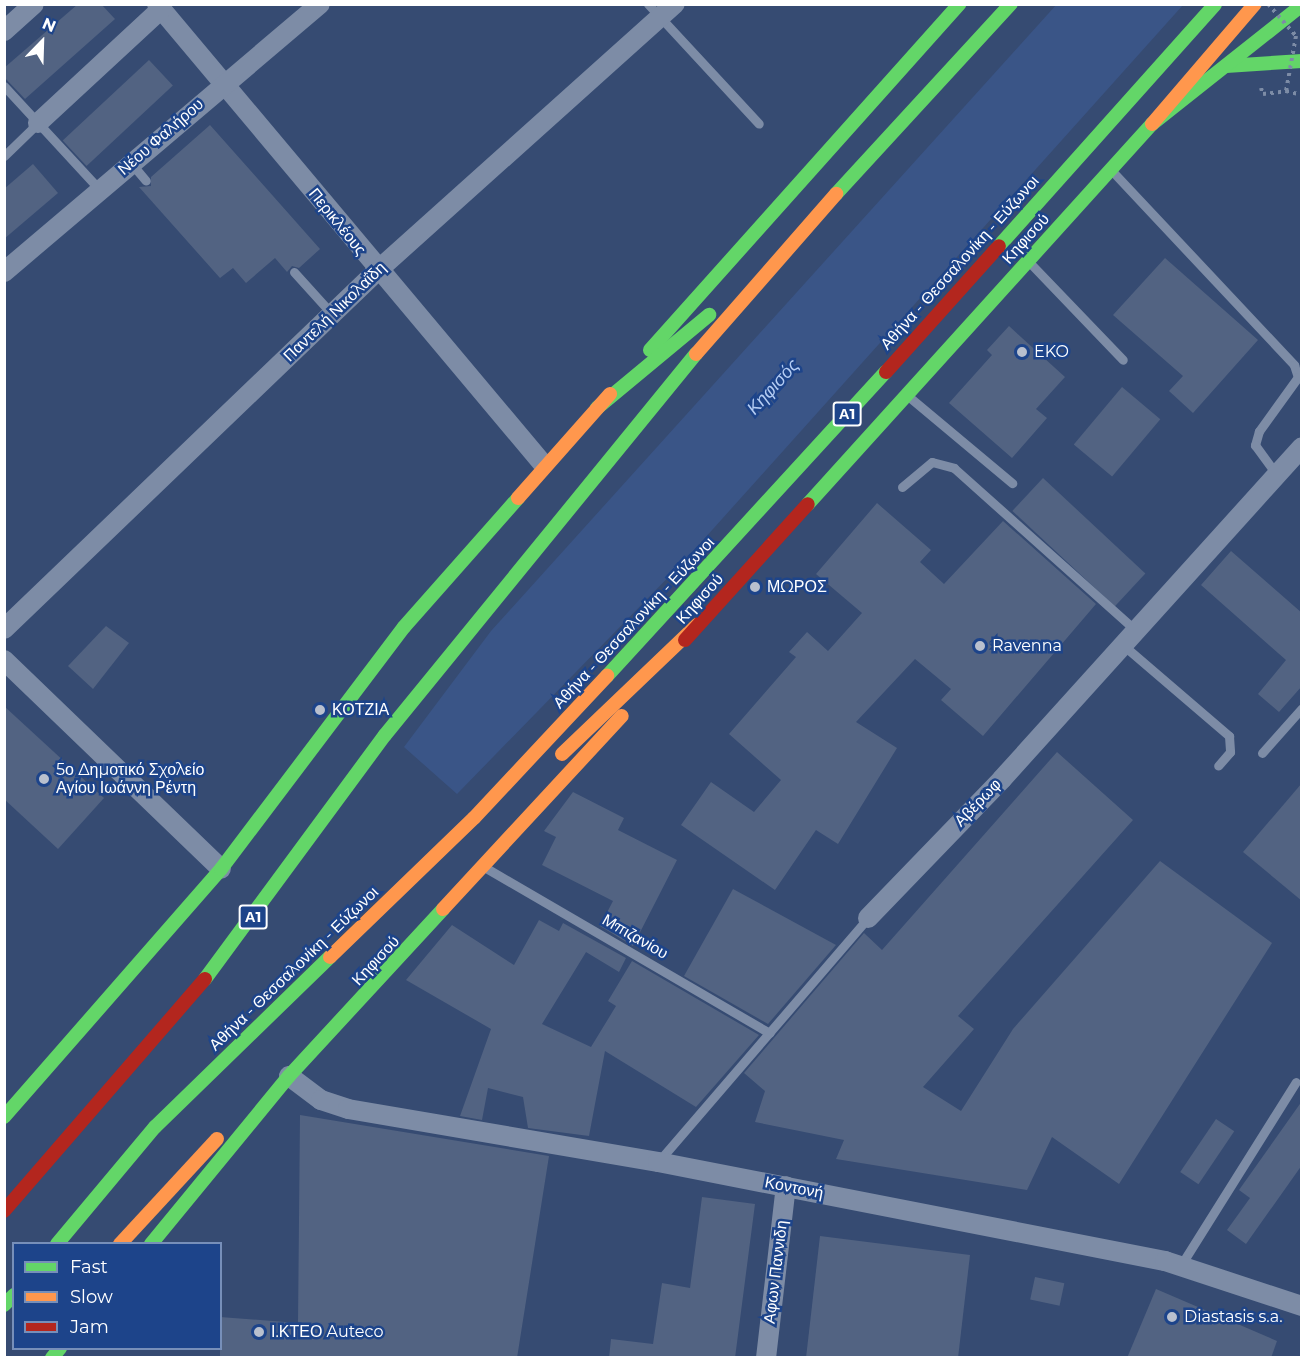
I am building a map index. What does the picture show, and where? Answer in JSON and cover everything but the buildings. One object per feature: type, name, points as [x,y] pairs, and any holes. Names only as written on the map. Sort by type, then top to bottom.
[{"type":"main road","points":[[4,1117],[221,869],[404,627],[543,464],[597,408],[960,4]]},
{"type":"main road","name":"Α1","points":[[4,1210],[225,955],[385,735],[777,258],[1011,4]]},
{"type":"main road","name":"Αθήνα - Θεσσαλονίκη - Εύζωνοι","points":[[59,1242],[155,1127],[474,818],[728,548],[1215,4]]},
{"type":"main road","points":[[1152,124],[1255,4]]},
{"type":"main road","name":"Κηφισού","points":[[153,1242],[289,1076],[485,867],[697,625],[908,396],[1152,124],[1302,5]]},
{"type":"main road","points":[[1224,66],[1302,61]]},
{"type":"main road","points":[[597,408],[777,258]]},
{"type":"main road","points":[[548,767],[697,625]]},
{"type":"main road","points":[[474,818],[531,783]]},
{"type":"main road","points":[[122,1242],[231,1124],[289,1076]]},
{"type":"main road","points":[[4,1125],[35,1082]]},
{"type":"street","points":[[4,32],[34,4]]},
{"type":"street","name":"Νέου Φαλήρου","points":[[4,272],[223,83],[320,4]]},
{"type":"street","name":"Παντελή Νικολαΐδη","points":[[4,629],[377,271],[654,11],[675,4]]},
{"type":"street","points":[[38,123],[159,7]]},
{"type":"street","name":"Περικλέους","points":[[159,7],[377,271],[543,464]]},
{"type":"street","name":"Αβέρωφ","points":[[868,918],[1130,638],[1277,475],[1300,454]]},
{"type":"street","points":[[4,660],[221,869]]},
{"type":"street","name":"Κοντονή","points":[[289,1076],[321,1100],[348,1109],[658,1162],[1181,1265],[1302,1306]]},
{"type":"street","name":"Αφων Παννιδη","points":[[766,1358],[786,1186]]},
{"type":"lane","points":[[654,11],[759,124]]},
{"type":"lane","points":[[4,86],[100,189]]},
{"type":"lane","points":[[4,156],[38,123]]},
{"type":"lane","points":[[131,163],[146,181]]},
{"type":"lane","points":[[1111,170],[1294,365],[1298,376],[1259,431],[1255,445],[1277,475]]},
{"type":"lane","points":[[1029,262],[1123,360]]},
{"type":"lane","points":[[294,272],[332,314]]},
{"type":"lane","points":[[908,396],[1012,483]]},
{"type":"lane","points":[[902,487],[932,462],[954,468],[1229,736],[1232,746],[1218,766]]},
{"type":"lane","points":[[1262,753],[1302,708]]},
{"type":"lane","name":"Μπιζανίου","points":[[485,867],[769,1033]]},
{"type":"lane","name":"Αβέρωφ","points":[[658,1162],[868,918]]},
{"type":"lane","points":[[1181,1265],[1296,1082]]},
{"type":"path","points":[[1269,4],[1296,36],[1286,91]]},
{"type":"path","points":[[1263,94],[1286,91],[1302,95]]},
{"type":"water","name":"Κηφισός","points":[[1057,4],[1183,5],[687,558],[457,794],[404,747],[491,631]]},
{"type":"traffic: fast","points":[[650,350],[959,4]]},
{"type":"traffic: fast","points":[[836,194],[1011,4]]},
{"type":"traffic: fast","points":[[999,246],[1215,4]]},
{"type":"traffic: fast","points":[[808,504],[1152,124],[1302,5]]},
{"type":"traffic: fast","points":[[1226,66],[1302,61]]},
{"type":"traffic: fast","points":[[597,408],[709,315]]},
{"type":"traffic: fast","points":[[205,979],[385,735],[696,354]]},
{"type":"traffic: fast","points":[[607,676],[886,372]]},
{"type":"traffic: fast","points":[[4,1117],[221,869],[404,627],[518,498]]},
{"type":"traffic: fast","points":[[153,1242],[289,1076],[443,909]]},
{"type":"traffic: fast","points":[[59,1242],[155,1127],[330,957]]},
{"type":"traffic: fast","points":[[4,1305],[12,1297]]},
{"type":"traffic: fast","points":[[52,1358],[58,1350]]},
{"type":"traffic: slow","points":[[1152,124],[1255,4]]},
{"type":"traffic: slow","points":[[696,354],[836,194]]},
{"type":"traffic: slow","points":[[518,498],[610,394]]},
{"type":"traffic: slow","points":[[562,754],[697,625]]},
{"type":"traffic: slow","points":[[330,957],[474,818],[607,676]]},
{"type":"traffic: slow","points":[[443,909],[622,716]]},
{"type":"traffic: slow","points":[[122,1242],[217,1139]]},
{"type":"traffic: jam","points":[[886,372],[999,246]]},
{"type":"traffic: jam","points":[[685,640],[808,504]]},
{"type":"traffic: jam","points":[[4,1211],[205,979]]},
{"type":"place","name":"EKO","points":[[1022,352]]},
{"type":"place","name":"ΜΩΡΟΣ","points":[[755,587]]},
{"type":"place","name":"Ravenna","points":[[980,646]]},
{"type":"place","name":"ΚΟΤΖΙΑ","points":[[320,710]]},
{"type":"place","name":"5ο Δημοτικό Σχολείο Αγίου Ιωάννη Ρέντη","points":[[44,779]]},
{"type":"place","name":"Diastasis s.a.","points":[[1172,1317]]},
{"type":"place","name":"Ι.ΚΤΕΟ Auteco","points":[[259,1332]]}]
